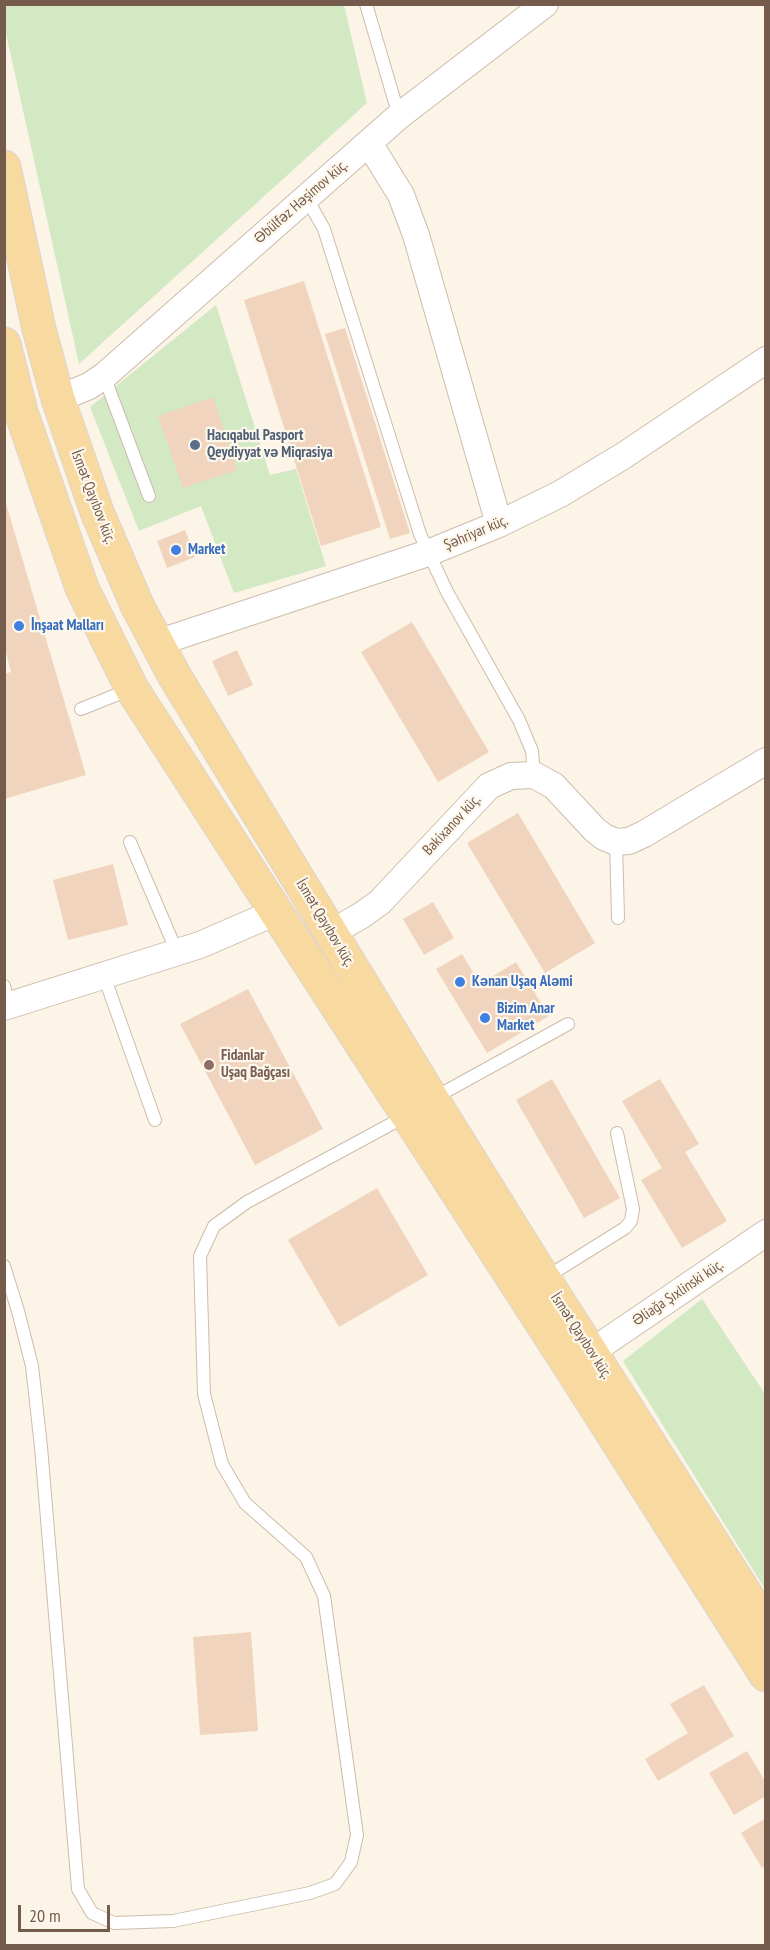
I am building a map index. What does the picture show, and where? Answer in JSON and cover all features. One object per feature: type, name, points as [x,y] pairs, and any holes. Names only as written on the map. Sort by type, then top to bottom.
[{"type":"main road","name":"İsmət Qayıbov küç.","points":[[4,167],[39,329],[58,399],[97,512],[137,605],[257,814],[331,933],[420,1107],[765,1675]]},
{"type":"main road","name":"İsmət Qayıbov küç.","points":[[4,344],[21,412],[82,588],[132,689],[276,912],[544,1279],[765,1626]]},
{"type":"street","name":"Əbülfəz Həşimov küç.","points":[[58,399],[89,386],[104,376],[399,116],[545,4]]},
{"type":"street","points":[[369,143],[401,195],[416,235],[499,524]]},
{"type":"street","name":"Şəhriyar küç.","points":[[157,643],[428,553],[499,524],[560,494],[623,456],[765,360]]},
{"type":"street","points":[[534,775],[554,786],[596,830],[604,837],[616,842],[629,841],[644,834],[765,761]]},
{"type":"street","name":"Bakixanov küç.","points":[[331,933],[380,902],[489,786],[511,776],[534,775]]},
{"type":"street","points":[[6,999],[104,975],[200,945],[276,912]]},
{"type":"street","name":"Əliağa Şıxlinski küç.","points":[[591,1352],[765,1233]]},
{"type":"lane","points":[[366,4],[399,116]]},
{"type":"lane","points":[[306,197],[324,229],[420,534],[447,592],[519,720],[532,751],[534,775]]},
{"type":"lane","points":[[104,376],[149,496]]},
{"type":"lane","points":[[81,709],[132,689]]},
{"type":"lane","points":[[130,842],[177,952]]},
{"type":"lane","points":[[616,842],[618,918]]},
{"type":"lane","points":[[104,975],[155,1120]]},
{"type":"lane","points":[[4,1266],[32,1366],[42,1458],[78,1889],[92,1913],[114,1923],[173,1921],[310,1893],[335,1884],[351,1862],[357,1835],[324,1596],[306,1557],[245,1503],[222,1464],[204,1394],[200,1256],[214,1226],[247,1202],[568,1024]]},
{"type":"lane","points":[[544,1279],[625,1228],[631,1221],[633,1209],[617,1133]]},
{"type":"green space","points":[[4,5],[344,5],[367,103],[79,364],[5,29]]},
{"type":"green space","points":[[216,305],[270,475],[296,469],[326,566],[234,593],[201,506],[139,531],[90,407]]},
{"type":"green space","points":[[702,1299],[765,1394],[765,1589],[623,1361]]},
{"type":"building","points":[[304,281],[381,527],[321,546],[244,300]]},
{"type":"building","points":[[345,328],[410,533],[390,539],[325,334]]},
{"type":"building","points":[[213,397],[237,470],[183,488],[158,416]]},
{"type":"building","points":[[5,500],[86,775],[4,799],[4,674],[11,672],[5,649]]},
{"type":"building","points":[[185,530],[195,557],[167,568],[157,541]]},
{"type":"building","points":[[412,622],[489,752],[438,782],[361,652]]},
{"type":"building","points":[[237,650],[253,685],[228,696],[212,661]]},
{"type":"building","points":[[518,813],[595,943],[545,973],[467,843]]},
{"type":"building","points":[[113,864],[128,925],[68,940],[53,880]]},
{"type":"building","points":[[433,902],[454,938],[424,955],[403,919]]},
{"type":"building","points":[[462,954],[480,984],[516,962],[549,1016],[487,1053],[436,969]]},
{"type":"building","points":[[248,989],[323,1129],[255,1165],[180,1024]]},
{"type":"building","points":[[552,1079],[620,1198],[584,1218],[516,1100]]},
{"type":"building","points":[[660,1079],[699,1144],[685,1152],[727,1221],[682,1248],[641,1180],[662,1168],[622,1101]]},
{"type":"building","points":[[377,1188],[428,1275],[339,1327],[288,1240]]},
{"type":"building","points":[[251,1632],[258,1731],[200,1735],[193,1637]]},
{"type":"building","points":[[704,1685],[734,1736],[658,1781],[645,1759],[688,1733],[670,1704]]},
{"type":"building","points":[[747,1751],[766,1783],[766,1796],[734,1815],[709,1773]]},
{"type":"building","points":[[766,1818],[766,1866],[762,1868],[741,1833]]},
{"type":"place","name":"Hacıqabul Pasport Qeydiyyat və Miqrasiya","points":[[195,445]]},
{"type":"place","name":"Market","points":[[176,550]]},
{"type":"place","name":"İnşaat Malları","points":[[19,626]]},
{"type":"place","name":"Kənan Uşaq Aləmi","points":[[460,982]]},
{"type":"place","name":"Bizim Anar Market","points":[[485,1018]]},
{"type":"place","name":"Fidanlar Uşaq Bağçası","points":[[209,1065]]}]
